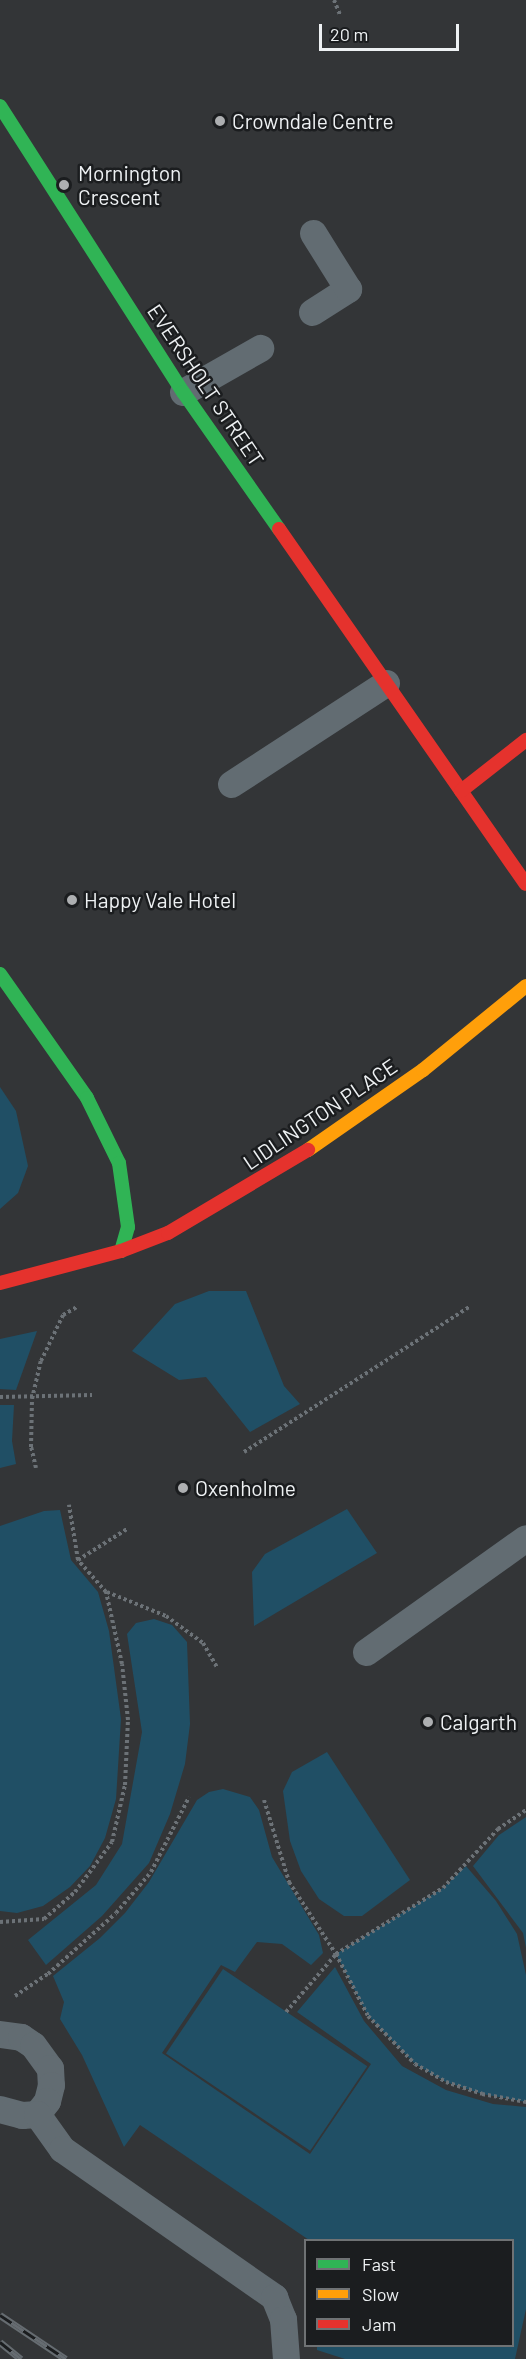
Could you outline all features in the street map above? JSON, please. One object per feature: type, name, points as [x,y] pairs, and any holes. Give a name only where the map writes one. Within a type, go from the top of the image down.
[{"type":"main road","name":"EVERSHOLT STREET","points":[[0,106],[183,392],[526,884]]},
{"type":"main road","points":[[461,791],[526,740]]},
{"type":"main road","points":[[0,974],[87,1098],[119,1163],[128,1227],[121,1251]]},
{"type":"main road","name":"LIDLINGTON PLACE","points":[[0,1283],[121,1251],[168,1233],[279,1171],[423,1070],[526,986]]},
{"type":"lane","points":[[312,312],[348,289],[313,233]]},
{"type":"lane","points":[[183,392],[260,348]]},
{"type":"lane","points":[[231,784],[386,683]]},
{"type":"lane","points":[[366,1652],[526,1538]]},
{"type":"lane","points":[[0,2034],[21,2037],[33,2045],[50,2068],[47,2101],[37,2114],[22,2115],[0,2109]]},
{"type":"lane","points":[[37,2114],[62,2149],[274,2297],[283,2319],[286,2359]]},
{"type":"path","points":[[334,0],[340,15]]},
{"type":"path","points":[[36,1468],[32,1447],[32,1399],[41,1361],[63,1315],[83,1304]]},
{"type":"path","points":[[244,1452],[469,1307]]},
{"type":"path","points":[[0,1397],[32,1399],[92,1395]]},
{"type":"path","points":[[69,1505],[78,1560],[106,1592],[166,1616],[203,1643],[217,1667]]},
{"type":"path","points":[[78,1560],[126,1529]]},
{"type":"path","points":[[0,1922],[44,1919],[75,1892],[112,1842],[125,1785],[128,1720],[122,1664],[106,1592]]},
{"type":"path","points":[[10,2000],[48,1974],[116,1913],[151,1872],[189,1797]]},
{"type":"path","points":[[264,1800],[289,1882],[336,1954],[368,2016],[415,2064],[446,2082],[482,2094],[526,2102]]},
{"type":"path","points":[[286,2012],[336,1954],[444,1888],[498,1829],[526,1810]]},
{"type":"shaded area","points":[[0,1087],[16,1111],[28,1166],[18,1193],[0,1209]]},
{"type":"shaded area","points":[[209,1291],[246,1291],[284,1386],[300,1404],[250,1432],[206,1377],[179,1380],[132,1351],[175,1304]]},
{"type":"shaded area","points":[[37,1331],[16,1390],[0,1389],[0,1339]]},
{"type":"shaded area","points":[[0,1405],[14,1405],[12,1441],[16,1464],[0,1468]]},
{"type":"shaded area","points":[[347,1509],[377,1553],[254,1626],[252,1572],[265,1554]]},
{"type":"shaded area","points":[[60,1510],[71,1560],[98,1592],[109,1631],[121,1719],[116,1799],[105,1838],[90,1866],[70,1887],[43,1906],[17,1913],[0,1911],[0,1526],[44,1511]]},
{"type":"shaded area","points":[[154,1619],[172,1625],[187,1642],[190,1724],[185,1764],[170,1814],[149,1863],[102,1916],[46,1965],[28,1940],[96,1885],[122,1844],[142,1732],[127,1634],[136,1623]]},
{"type":"shaded area","points":[[327,1752],[410,1880],[362,1916],[344,1916],[319,1899],[301,1871],[290,1841],[283,1791],[292,1772]]},
{"type":"shaded area","points":[[223,1789],[250,1797],[259,1810],[272,1857],[319,1935],[323,1953],[311,1965],[282,1944],[257,1942],[235,1972],[221,1965],[162,2053],[310,2154],[371,2064],[297,2012],[335,1967],[364,2021],[402,2066],[446,2090],[493,2104],[526,2107],[526,2309],[515,2359],[345,2359],[317,2350],[317,2347],[514,2347],[514,2239],[308,2239],[140,2125],[124,2147],[82,2055],[60,2019],[64,2002],[53,1976],[100,1938],[125,1913],[149,1882],[197,1800],[209,1792]]},
{"type":"shaded area","points":[[526,1817],[526,1948],[523,1933],[473,1866],[499,1835]]},
{"type":"shaded area","points":[[466,1866],[496,1901],[517,1934],[526,1975],[526,2102],[482,2094],[446,2082],[415,2064],[368,2016],[336,1954],[443,1888]]},
{"type":"shaded area","points":[[223,1969],[367,2066],[310,2151],[166,2054]]},
{"type":"railway","points":[[0,2315],[66,2359]]},
{"type":"railway","points":[[0,2342],[21,2359]]},
{"type":"traffic: fast","points":[[0,106],[183,392],[279,529]]},
{"type":"traffic: fast","points":[[0,974],[87,1098],[119,1163],[128,1227],[121,1251]]},
{"type":"traffic: slow","points":[[308,1150],[423,1070],[526,986]]},
{"type":"traffic: jam","points":[[279,529],[526,884]]},
{"type":"traffic: jam","points":[[461,791],[526,740]]},
{"type":"traffic: jam","points":[[0,1283],[121,1251],[168,1233],[308,1150]]},
{"type":"place","name":"Crowndale Centre","points":[[220,121]]},
{"type":"place","name":"Mornington Crescent","points":[[64,185]]},
{"type":"place","name":"Happy Vale Hotel","points":[[72,900]]},
{"type":"place","name":"Oxenholme","points":[[183,1488]]},
{"type":"place","name":"Calgarth","points":[[428,1722]]}]
